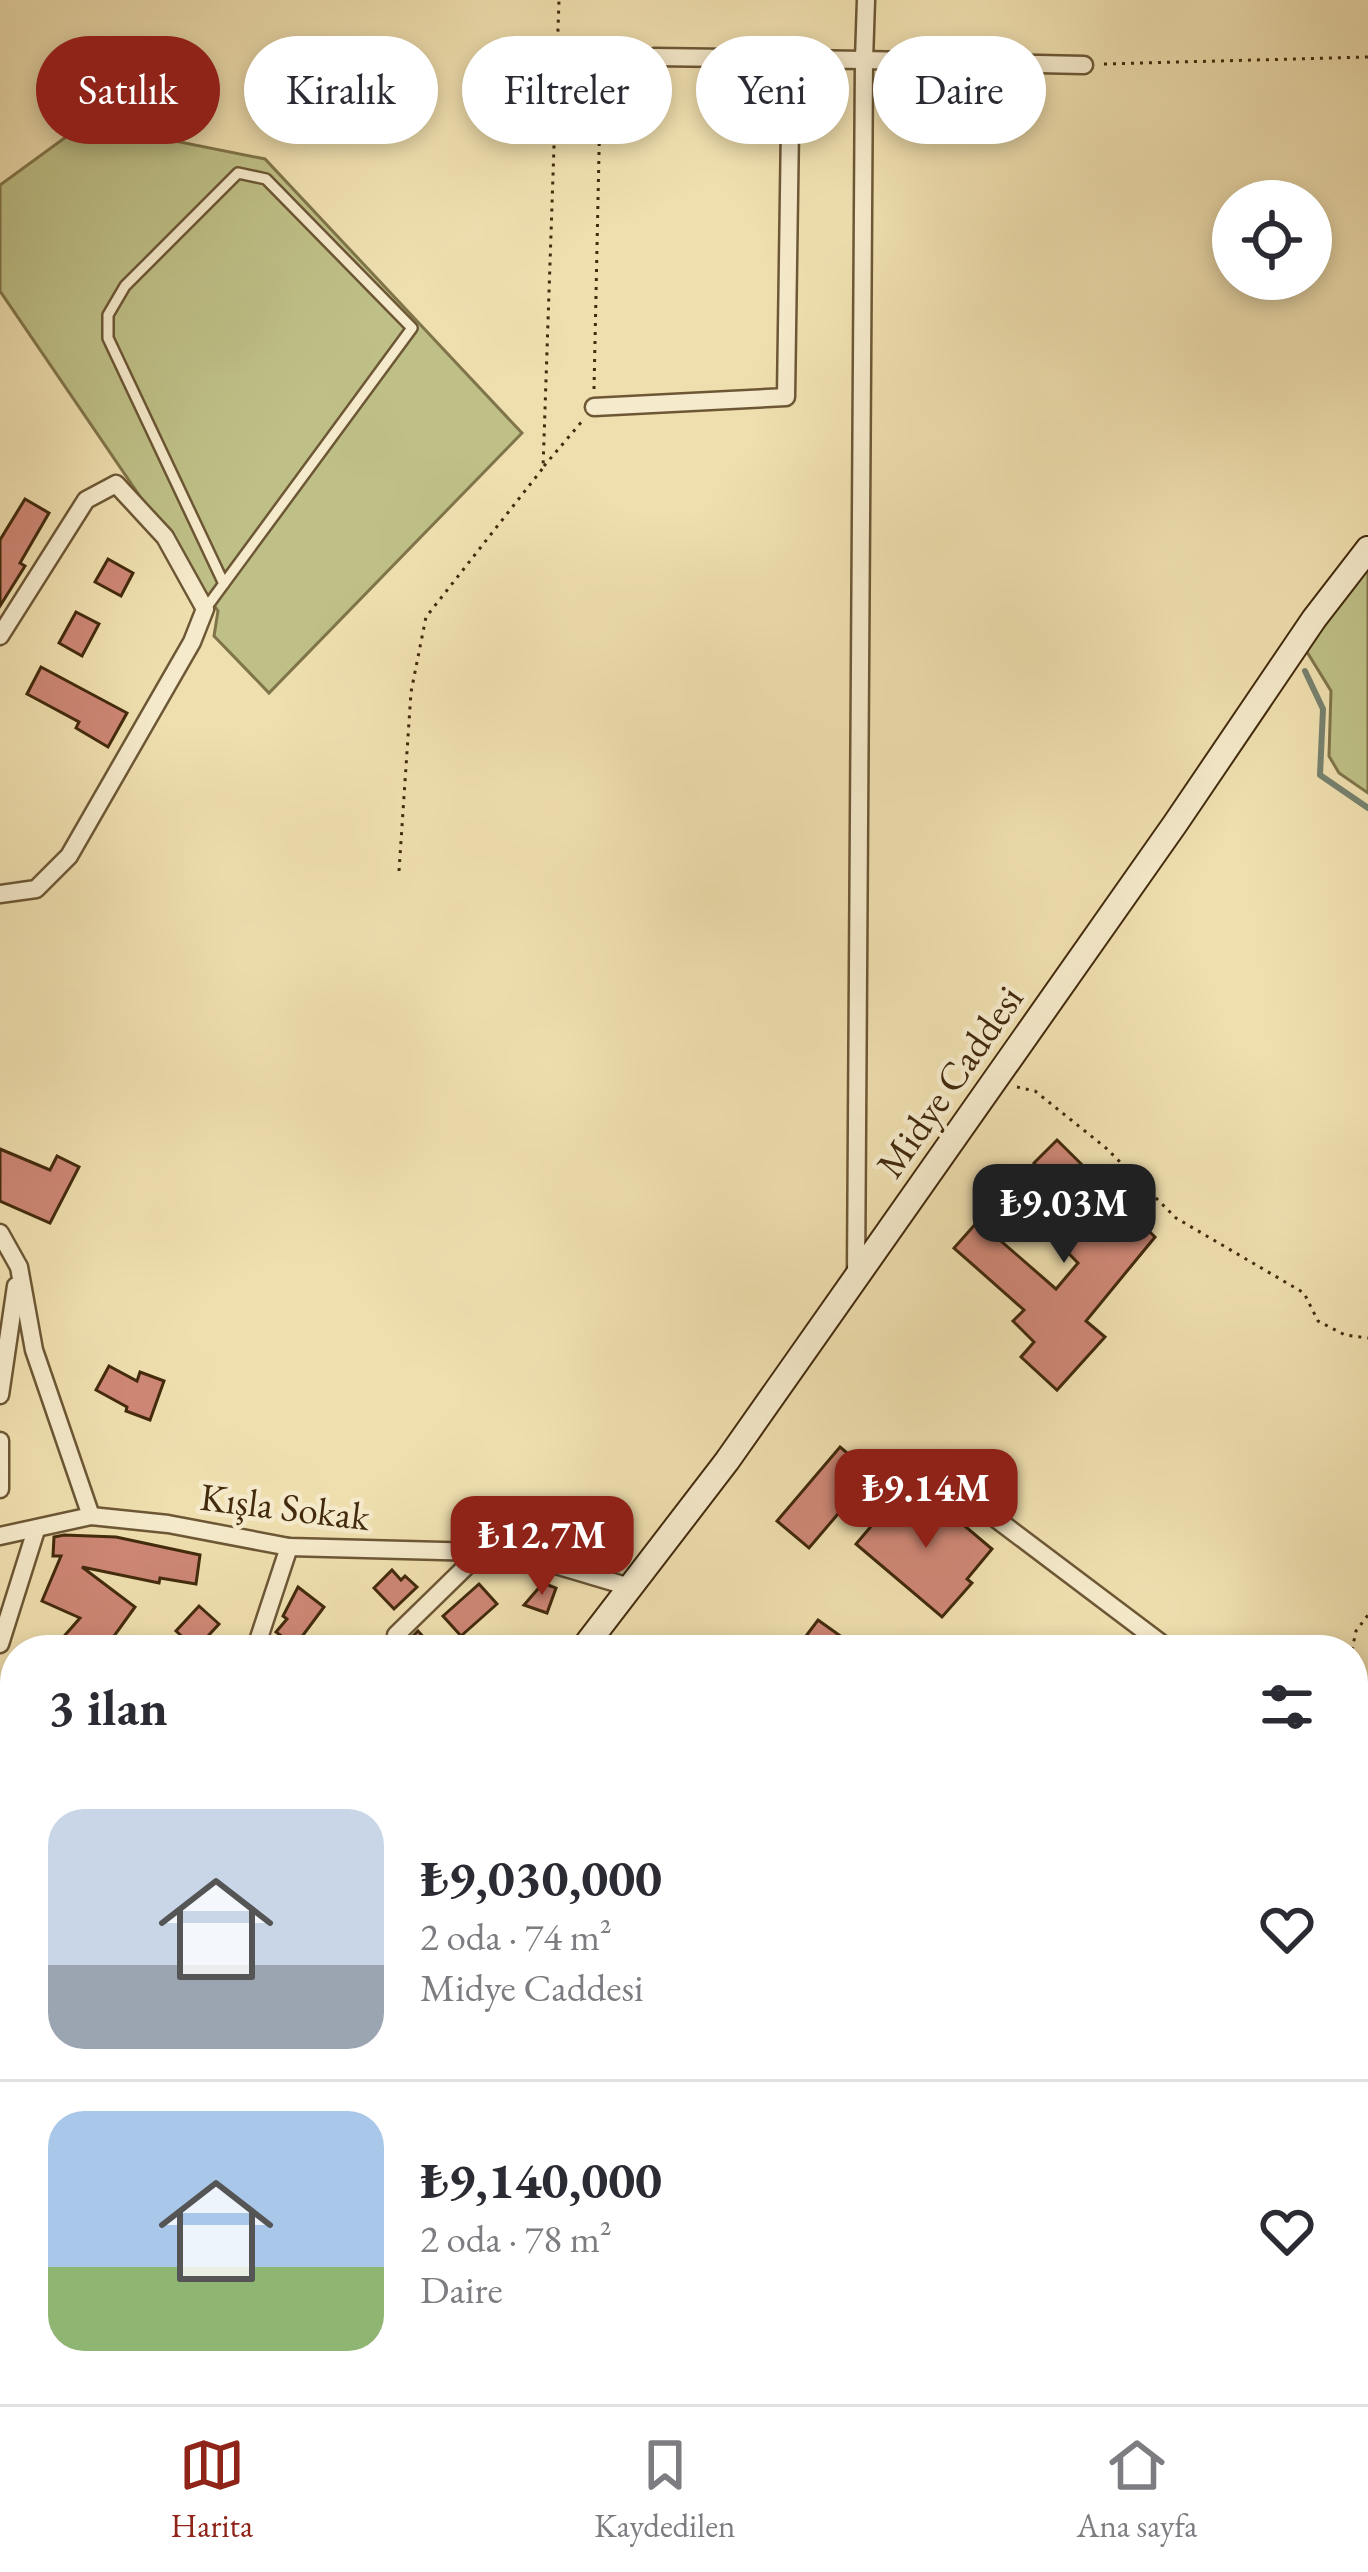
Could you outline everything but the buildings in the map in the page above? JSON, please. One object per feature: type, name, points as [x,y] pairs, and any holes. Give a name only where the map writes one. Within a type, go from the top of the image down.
[{"type":"main road","name":"Midye Caddesi","points":[[596,1635],[856,1278],[1314,619],[1368,549]]},
{"type":"street","points":[[856,1278],[866,0]]},
{"type":"street","points":[[849,60],[1084,65]]},
{"type":"street","points":[[594,407],[786,397],[790,144]]},
{"type":"street","points":[[0,636],[86,500],[116,484],[165,537],[205,609],[192,643],[69,856],[36,889],[0,894]]},
{"type":"street","points":[[0,1234],[19,1267],[34,1350],[91,1516]]},
{"type":"street","points":[[0,1395],[19,1267]]},
{"type":"street","points":[[0,1441],[0,1490]]},
{"type":"street","points":[[991,1515],[1150,1635]]},
{"type":"street","name":"Kışla Sokak","points":[[0,1536],[91,1516],[168,1524],[289,1546],[481,1552],[538,1560],[633,1588]]},
{"type":"street","points":[[3,1635],[36,1530]]},
{"type":"street","points":[[260,1635],[289,1546]]},
{"type":"street","points":[[396,1635],[481,1552]]},
{"type":"lane","points":[[205,609],[224,584],[412,328],[266,179],[250,173],[230,178],[125,286],[108,315],[108,338],[224,584]]},
{"type":"path","points":[[558,36],[559,0]]},
{"type":"path","points":[[1084,65],[1368,57]]},
{"type":"path","points":[[543,468],[554,144]]},
{"type":"path","points":[[399,871],[411,692],[427,617],[594,407],[599,144]]},
{"type":"path","points":[[992,1082],[1035,1091],[1106,1148],[1177,1218],[1304,1293],[1318,1321],[1345,1335],[1368,1338]]},
{"type":"green space","points":[[56,144],[190,144],[265,159],[522,433],[269,693],[214,636],[218,611],[0,291],[0,185]]},
{"type":"green space","points":[[1368,562],[1368,793],[1339,773],[1329,756],[1331,691],[1304,647]]},
{"type":"waterway","points":[[1305,671],[1323,709],[1320,775],[1368,808]]}]
